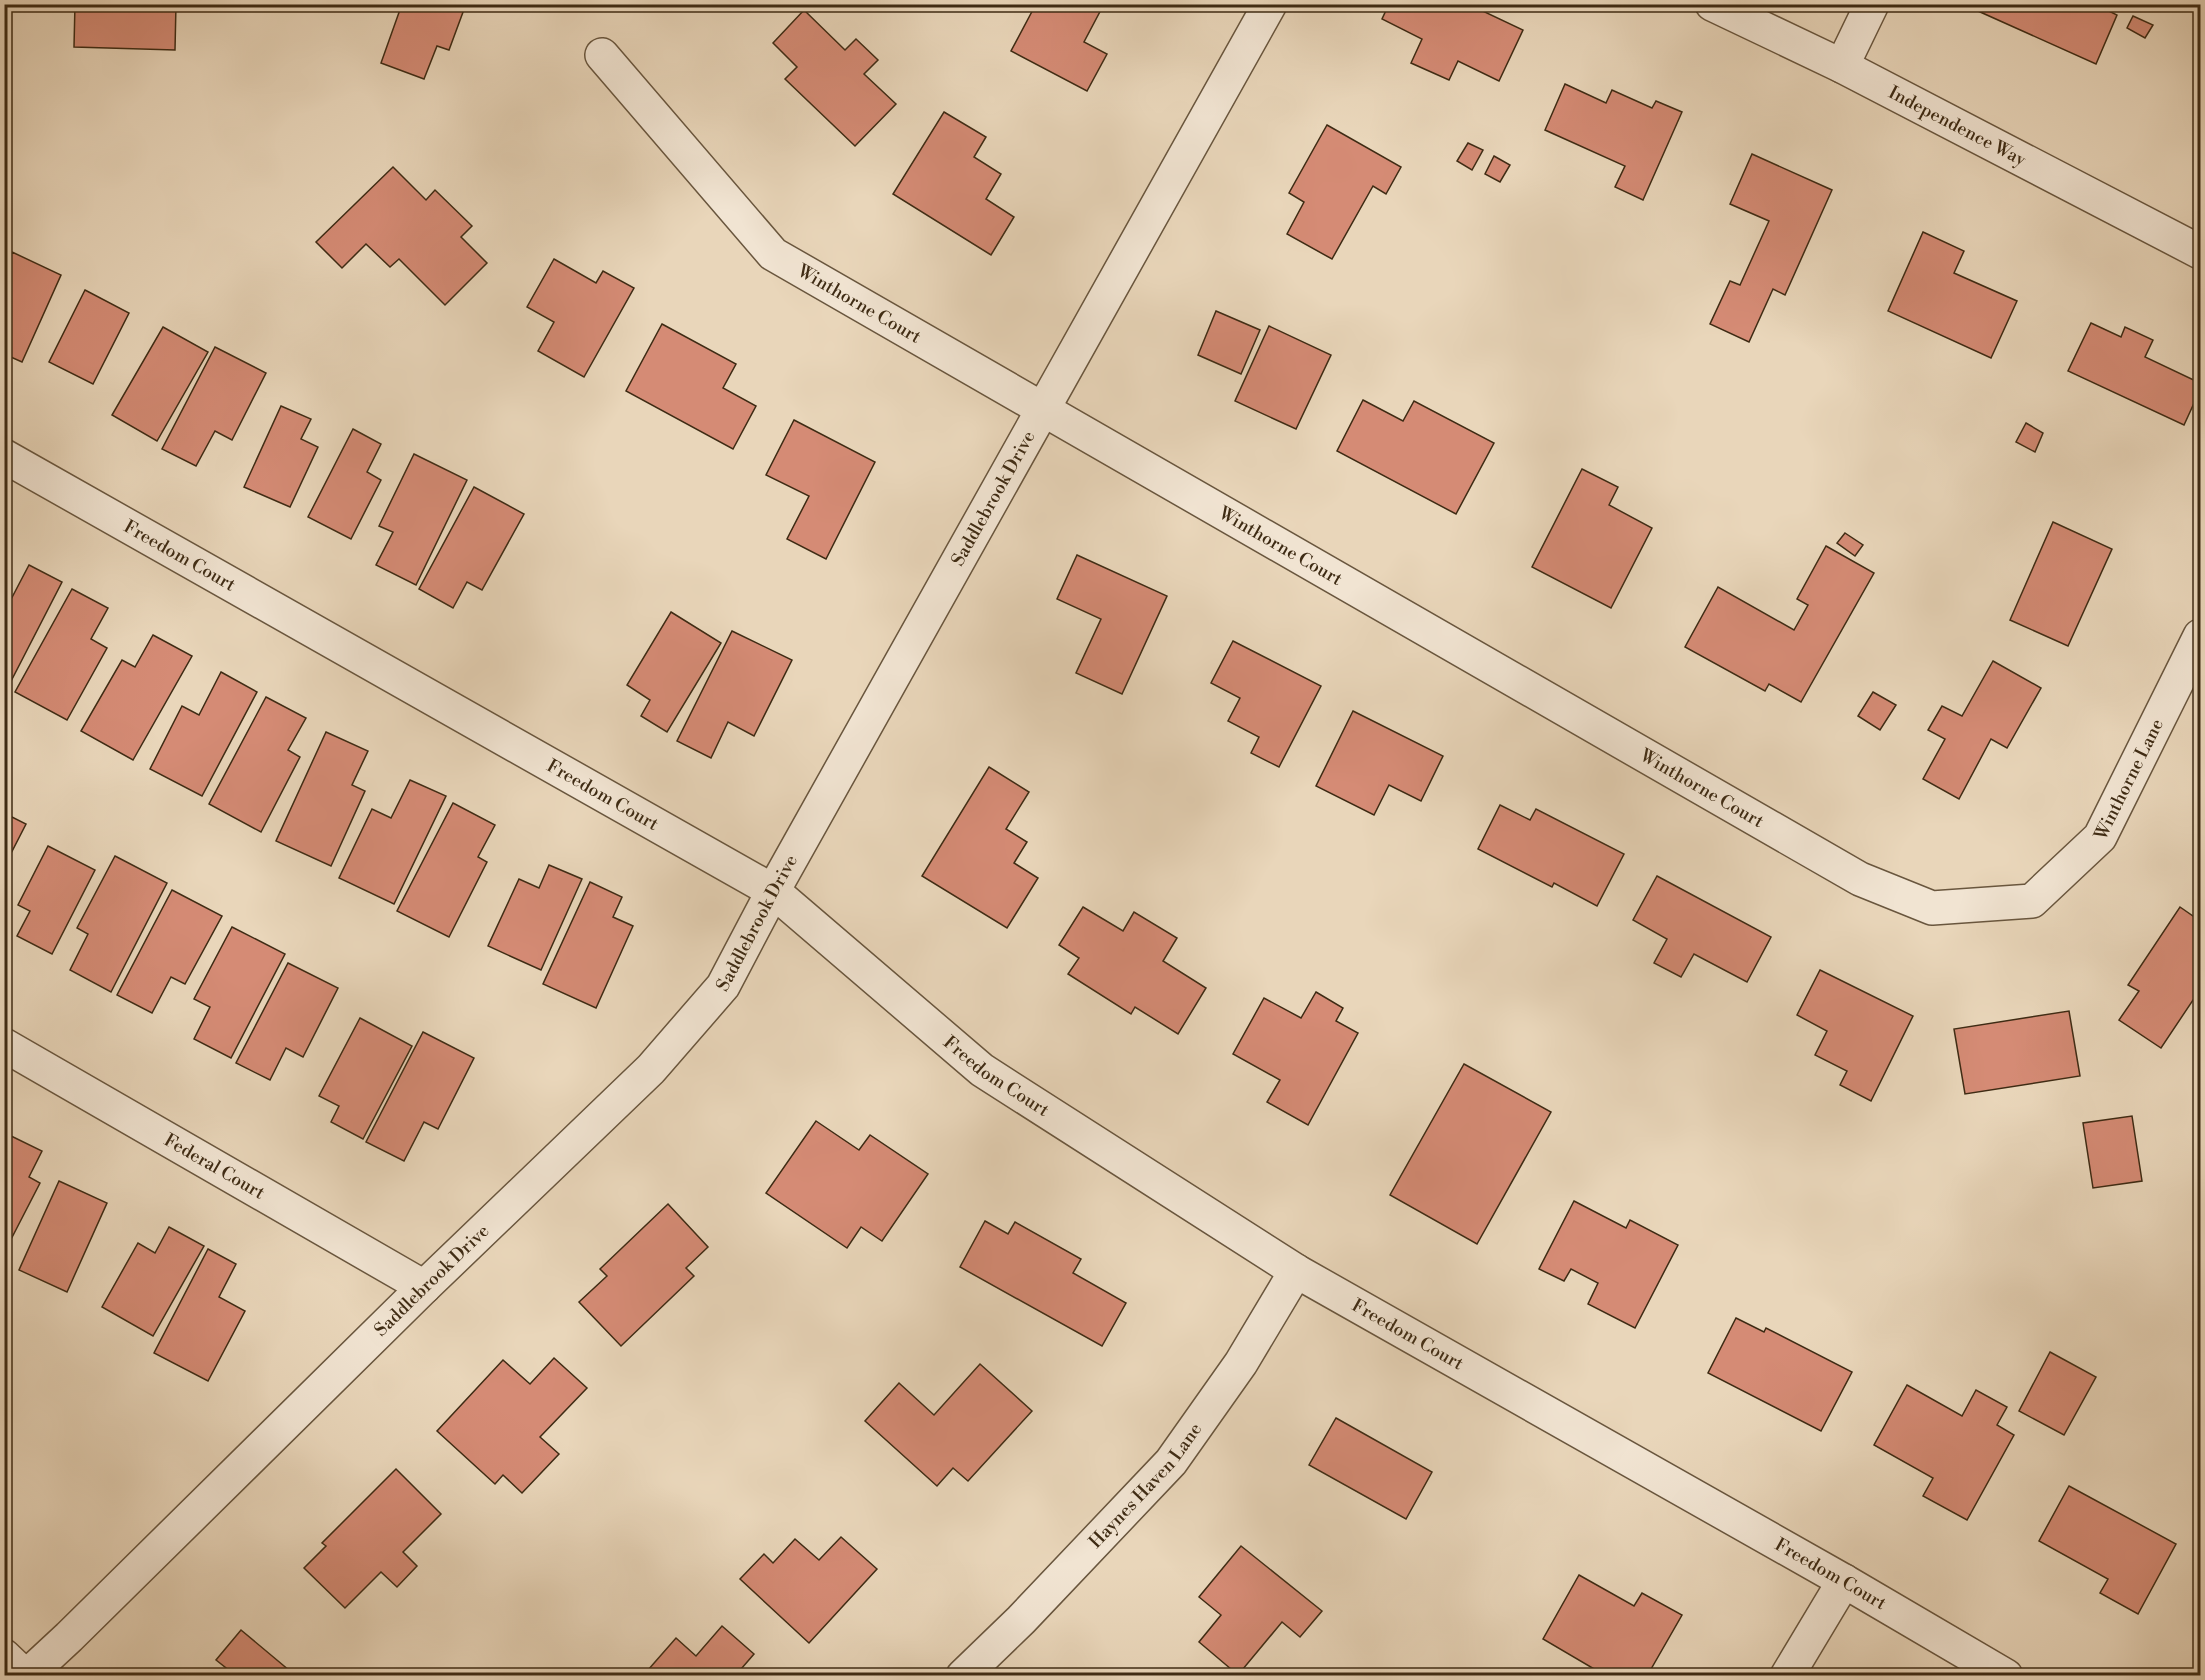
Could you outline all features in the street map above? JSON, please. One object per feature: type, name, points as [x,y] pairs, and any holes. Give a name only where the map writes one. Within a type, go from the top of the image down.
[{"type":"street","name":"Saddlebrook Drive","points":[[26,1676],[69,1637],[424,1287],[651,1069],[723,986],[773,891],[1270,4]]},
{"type":"street","name":"Independence Way","points":[[1712,4],[1842,66],[2200,252]]},
{"type":"street","points":[[1842,66],[1872,4]]},
{"type":"street","name":"Winthorne Court","points":[[602,56],[773,254],[1860,879],[1932,908],[2032,901]]},
{"type":"street","name":"Freedom Court","points":[[4,456],[773,891],[982,1070],[1296,1271],[1844,1581],[2006,1676]]},
{"type":"street","name":"Winthorne Lane","points":[[2032,901],[2100,837],[2200,636]]},
{"type":"street","name":"Federal Court","points":[[4,1045],[424,1287]]},
{"type":"street","name":"Haynes Haven Lane","points":[[963,1676],[1021,1620],[1171,1462],[1241,1363],[1296,1271]]},
{"type":"street","points":[[1787,1676],[1844,1581]]},
{"type":"street","points":[[4,1656],[26,1676]]},
{"type":"building","points":[[75,4],[176,4],[175,50],[74,47]]},
{"type":"building","points":[[402,4],[466,4],[449,50],[437,46],[424,79],[381,63]]},
{"type":"building","points":[[1036,4],[1104,4],[1084,42],[1107,54],[1087,91],[1011,51]]},
{"type":"building","points":[[1389,4],[1468,4],[1523,30],[1499,81],[1458,61],[1449,80],[1411,63],[1422,39],[1382,19]]},
{"type":"building","points":[[1981,4],[2095,4],[2117,15],[2096,64],[1978,11]]},
{"type":"building","points":[[804,10],[845,50],[856,39],[878,60],[864,74],[896,104],[855,146],[785,79],[797,67],[773,43]]},
{"type":"building","points":[[2133,16],[2153,25],[2145,38],[2127,28]]},
{"type":"building","points":[[1565,84],[1606,103],[1612,90],[1652,108],[1656,101],[1682,112],[1643,200],[1615,187],[1625,166],[1545,130]]},
{"type":"building","points":[[944,112],[986,137],[974,157],[1001,174],[986,199],[1014,217],[991,255],[893,194]]},
{"type":"building","points":[[1327,125],[1401,167],[1386,194],[1373,186],[1332,259],[1287,234],[1304,202],[1289,193]]},
{"type":"building","points":[[1468,143],[1483,150],[1472,170],[1457,161]]},
{"type":"building","points":[[1752,154],[1832,190],[1785,295],[1773,289],[1749,342],[1710,324],[1730,281],[1740,285],[1769,221],[1730,204]]},
{"type":"building","points":[[1494,156],[1510,165],[1500,182],[1485,174]]},
{"type":"building","points":[[393,167],[426,200],[435,190],[472,226],[461,237],[487,263],[445,305],[399,259],[390,267],[366,244],[342,268],[316,242]]},
{"type":"building","points":[[1923,232],[1964,251],[1954,273],[2017,301],[1991,358],[1888,311]]},
{"type":"building","points":[[12,252],[61,275],[22,362],[4,354],[4,268]]},
{"type":"building","points":[[554,259],[596,283],[603,271],[634,288],[584,377],[538,351],[554,322],[527,307]]},
{"type":"building","points":[[85,290],[129,313],[93,384],[49,362]]},
{"type":"building","points":[[1216,311],[1260,330],[1241,374],[1198,355]]},
{"type":"building","points":[[2091,323],[2121,337],[2125,327],[2153,340],[2145,357],[2200,383],[2200,390],[2184,425],[2068,371]]},
{"type":"building","points":[[662,324],[736,364],[723,388],[756,406],[733,449],[626,391]]},
{"type":"building","points":[[1269,326],[1331,355],[1296,429],[1235,401]]},
{"type":"building","points":[[163,327],[208,352],[157,441],[112,415]]},
{"type":"building","points":[[215,347],[266,373],[232,440],[215,431],[196,466],[162,449]]},
{"type":"building","points":[[1363,400],[1403,421],[1414,401],[1494,443],[1456,514],[1337,451]]},
{"type":"building","points":[[281,406],[311,419],[301,439],[318,447],[290,507],[244,487]]},
{"type":"building","points":[[794,420],[875,462],[826,559],[787,539],[809,496],[766,475]]},
{"type":"building","points":[[2026,423],[2043,433],[2035,452],[2016,442]]},
{"type":"building","points":[[353,429],[381,444],[367,472],[381,480],[351,539],[308,517]]},
{"type":"building","points":[[414,454],[467,480],[416,585],[376,565],[393,532],[379,526]]},
{"type":"building","points":[[1582,469],[1618,487],[1609,505],[1652,528],[1611,608],[1532,567]]},
{"type":"building","points":[[474,487],[524,514],[482,590],[467,582],[453,608],[419,589]]},
{"type":"building","points":[[2053,522],[2112,549],[2068,646],[2010,620]]},
{"type":"building","points":[[1845,533],[1863,545],[1855,556],[1837,543]]},
{"type":"building","points":[[1826,546],[1874,573],[1801,702],[1769,684],[1765,691],[1685,647],[1718,587],[1794,630],[1808,605],[1797,599]]},
{"type":"building","points":[[1077,555],[1167,596],[1122,694],[1076,673],[1101,619],[1057,599]]},
{"type":"building","points":[[29,565],[62,582],[8,687],[4,685],[4,603],[8,605]]},
{"type":"building","points":[[72,589],[108,608],[91,639],[107,648],[67,720],[15,692]]},
{"type":"building","points":[[671,612],[721,643],[667,732],[641,716],[650,700],[627,685]]},
{"type":"building","points":[[732,631],[792,660],[754,736],[728,722],[711,758],[677,741]]},
{"type":"building","points":[[153,635],[192,656],[133,760],[81,731],[122,660],[135,667]]},
{"type":"building","points":[[1233,641],[1321,686],[1279,767],[1251,753],[1259,737],[1228,721],[1240,698],[1211,683]]},
{"type":"building","points":[[1993,661],[2041,688],[2007,748],[1991,739],[1959,799],[1923,779],[1945,739],[1928,730],[1942,706],[1962,716]]},
{"type":"building","points":[[221,672],[257,692],[202,796],[150,769],[182,706],[199,715]]},
{"type":"building","points":[[1873,692],[1896,705],[1880,730],[1858,716]]},
{"type":"building","points":[[266,697],[306,718],[288,750],[300,757],[261,832],[209,804]]},
{"type":"building","points":[[1353,711],[1443,756],[1421,801],[1389,785],[1374,815],[1316,786]]},
{"type":"building","points":[[326,732],[368,751],[352,785],[365,791],[331,866],[276,841]]},
{"type":"building","points":[[989,767],[1029,792],[1006,829],[1027,842],[1014,863],[1038,878],[1007,928],[922,876]]},
{"type":"building","points":[[410,780],[446,796],[394,904],[339,878],[372,809],[391,818]]},
{"type":"building","points":[[453,803],[495,825],[478,857],[487,862],[449,937],[397,911]]},
{"type":"building","points":[[1500,805],[1530,820],[1536,809],[1624,854],[1597,906],[1554,883],[1552,887],[1478,849]]},
{"type":"building","points":[[4,813],[26,824],[4,867]]},
{"type":"building","points":[[48,846],[95,870],[52,954],[17,936],[30,911],[18,905]]},
{"type":"building","points":[[115,856],[167,883],[111,992],[70,970],[88,934],[77,928]]},
{"type":"building","points":[[549,865],[582,879],[541,970],[488,946],[519,879],[539,888]]},
{"type":"building","points":[[1657,876],[1771,937],[1747,982],[1694,954],[1681,977],[1654,963],[1667,939],[1633,920]]},
{"type":"building","points":[[590,882],[622,897],[613,917],[633,926],[596,1008],[543,984]]},
{"type":"building","points":[[172,890],[222,916],[185,984],[171,977],[152,1013],[117,995]]},
{"type":"building","points":[[1083,907],[1123,931],[1134,912],[1177,938],[1163,961],[1206,988],[1178,1034],[1135,1007],[1131,1014],[1068,974],[1079,958],[1059,945]]},
{"type":"building","points":[[2180,907],[2200,921],[2200,1005],[2193,1000],[2161,1048],[2119,1020],[2139,991],[2128,985]]},
{"type":"building","points":[[232,927],[285,954],[231,1058],[194,1039],[210,1007],[194,999]]},
{"type":"building","points":[[288,963],[338,988],[303,1057],[286,1048],[270,1080],[236,1063]]},
{"type":"building","points":[[1820,970],[1913,1016],[1871,1101],[1840,1085],[1847,1071],[1815,1055],[1827,1031],[1797,1015]]},
{"type":"building","points":[[1316,992],[1343,1008],[1336,1021],[1358,1033],[1308,1125],[1267,1102],[1280,1080],[1233,1054],[1264,998],[1301,1018]]},
{"type":"building","points":[[2069,1011],[2080,1076],[1965,1094],[1954,1029]]},
{"type":"building","points":[[360,1018],[412,1046],[363,1139],[331,1122],[339,1106],[319,1096]]},
{"type":"building","points":[[423,1032],[474,1058],[438,1129],[424,1122],[404,1161],[366,1142]]},
{"type":"building","points":[[1464,1064],[1551,1112],[1477,1244],[1390,1195]]},
{"type":"building","points":[[2132,1116],[2142,1181],[2093,1188],[2083,1123]]},
{"type":"building","points":[[816,1121],[859,1150],[870,1135],[928,1174],[882,1241],[861,1227],[847,1248],[766,1193]]},
{"type":"building","points":[[5,1133],[42,1151],[29,1177],[40,1183],[5,1251]]},
{"type":"building","points":[[59,1181],[107,1203],[67,1292],[19,1270]]},
{"type":"building","points":[[1574,1201],[1626,1228],[1630,1220],[1678,1245],[1635,1328],[1588,1304],[1598,1283],[1571,1269],[1564,1281],[1539,1269]]},
{"type":"building","points":[[668,1204],[708,1247],[686,1268],[694,1276],[621,1346],[579,1302],[607,1276],[600,1269]]},
{"type":"building","points":[[985,1221],[1008,1234],[1015,1222],[1081,1259],[1073,1273],[1126,1303],[1102,1346],[960,1267]]},
{"type":"building","points":[[169,1227],[204,1246],[153,1336],[102,1307],[138,1243],[155,1253]]},
{"type":"building","points":[[208,1249],[236,1264],[219,1297],[245,1311],[208,1381],[154,1353]]},
{"type":"building","points":[[1736,1318],[1764,1332],[1766,1328],[1852,1372],[1821,1431],[1708,1373]]},
{"type":"building","points":[[2050,1352],[2096,1377],[2064,1435],[2019,1411]]},
{"type":"building","points":[[554,1358],[587,1388],[540,1437],[559,1454],[522,1493],[503,1475],[495,1484],[437,1431],[503,1360],[530,1384]]},
{"type":"building","points":[[980,1364],[1032,1411],[968,1481],[953,1468],[937,1486],[865,1421],[899,1383],[934,1415]]},
{"type":"building","points":[[1907,1385],[1962,1416],[1976,1390],[2007,1407],[1997,1425],[2014,1435],[1967,1520],[1923,1496],[1933,1478],[1874,1445]]},
{"type":"building","points":[[1336,1418],[1432,1472],[1406,1519],[1309,1465]]},
{"type":"building","points":[[396,1469],[441,1514],[403,1552],[417,1566],[397,1587],[381,1572],[345,1608],[304,1568],[326,1546],[322,1543]]},
{"type":"building","points":[[2069,1486],[2176,1544],[2138,1614],[2100,1593],[2108,1579],[2039,1541]]},
{"type":"building","points":[[841,1537],[877,1569],[809,1643],[740,1579],[764,1554],[773,1563],[795,1539],[819,1560]]},
{"type":"building","points":[[1241,1546],[1322,1611],[1300,1637],[1282,1622],[1238,1675],[1199,1642],[1221,1615],[1199,1597]]},
{"type":"building","points":[[1579,1575],[1634,1606],[1642,1593],[1682,1615],[1647,1676],[1606,1676],[1543,1639]]},
{"type":"building","points":[[722,1626],[754,1654],[735,1676],[654,1676],[648,1670],[676,1638],[696,1656]]},
{"type":"building","points":[[241,1630],[296,1676],[220,1676],[226,1668],[216,1660]]}]
